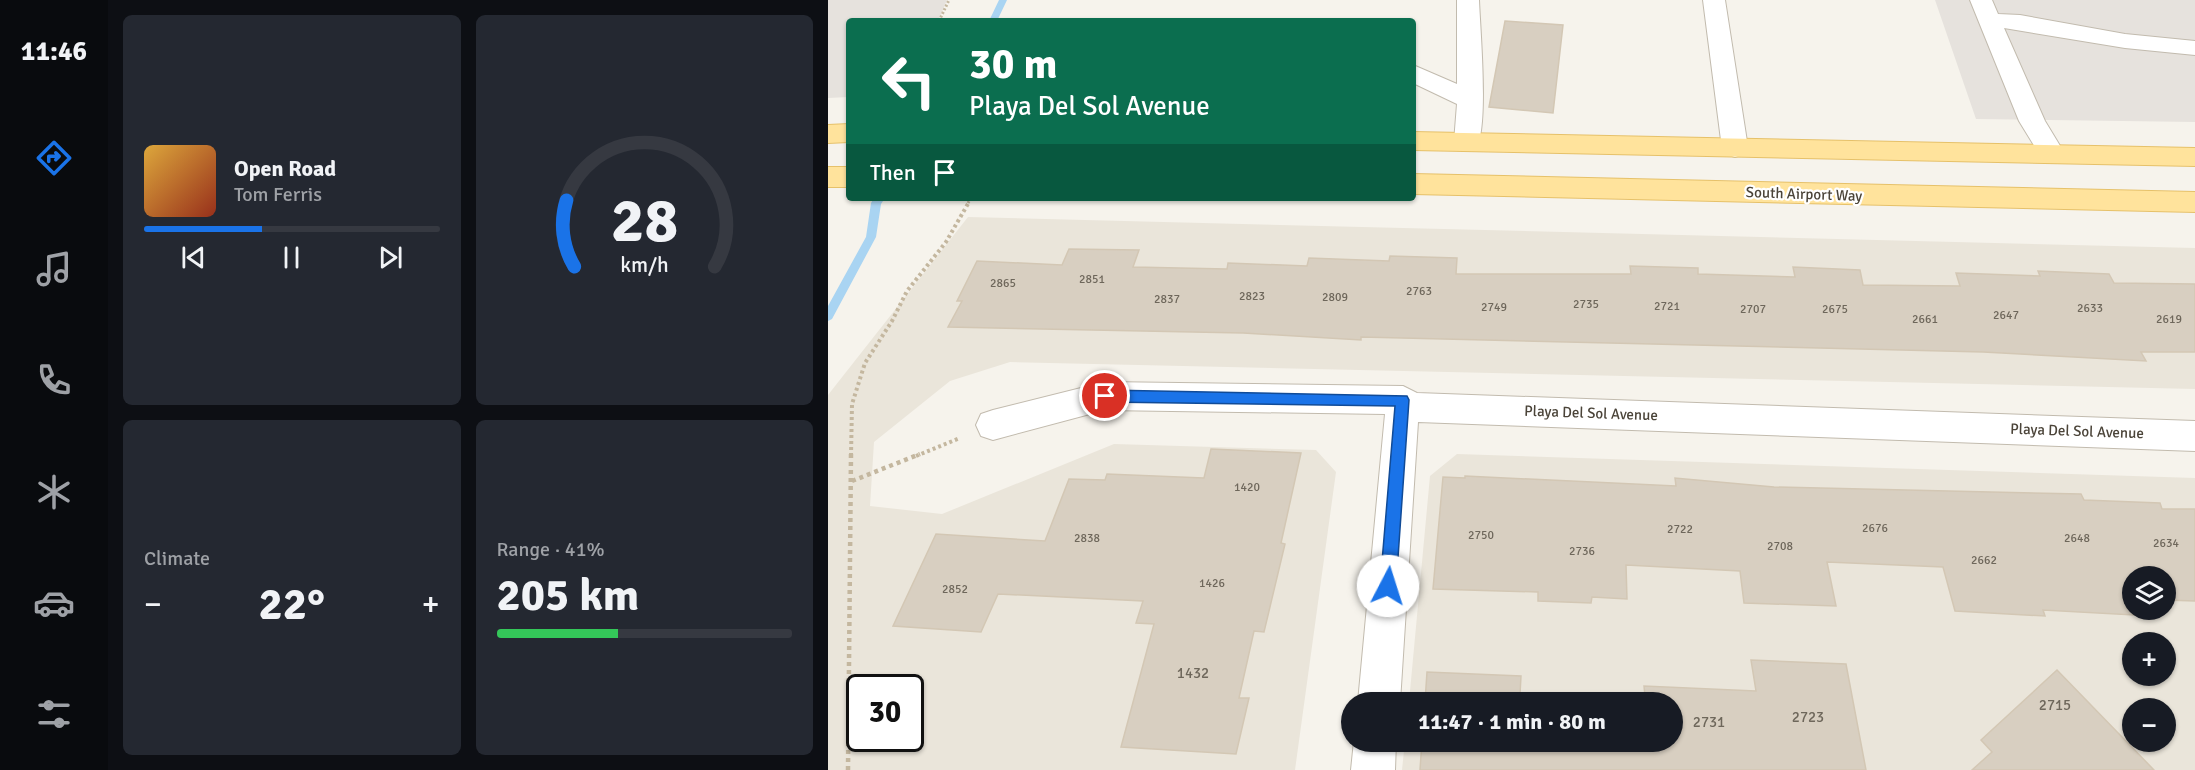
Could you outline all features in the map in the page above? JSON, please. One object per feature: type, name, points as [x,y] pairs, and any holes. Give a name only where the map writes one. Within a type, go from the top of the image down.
[{"type":"main road","points":[[828,134],[846,133]]},
{"type":"main road","points":[[1416,141],[2195,157]]},
{"type":"main road","name":"South Airport Way","points":[[1416,184],[2195,202]]},
{"type":"street","points":[[1467,142],[1470,100],[1468,0]]},
{"type":"street","points":[[1714,0],[1734,148]]},
{"type":"street","points":[[1985,10],[2020,22],[2125,40],[2195,48]]},
{"type":"street","points":[[1985,10],[2032,121],[2052,154]]},
{"type":"street","points":[[1416,74],[1470,100]]},
{"type":"street","name":"Playa Del Sol Avenue","points":[[993,425],[1105,396],[1402,400],[1408,407],[2195,436]]},
{"type":"street","points":[[1379,692],[1402,400]]},
{"type":"street","points":[[1373,770],[1375,752]]},
{"type":"path","points":[[940,18],[949,0]]},
{"type":"path","points":[[848,770],[852,404],[865,363],[892,321],[907,291],[946,242],[969,201]]},
{"type":"path","points":[[852,482],[993,425]]},
{"type":"shaded area","points":[[828,0],[947,0],[939,18],[846,18],[846,97],[828,98]]},
{"type":"shaded area","points":[[1935,0],[2195,0],[2195,122],[1976,119]]},
{"type":"shaded area","points":[[968,217],[2195,248],[2195,389],[1010,362],[950,381],[874,442],[870,506],[942,514],[1114,444],[1316,450],[1336,472],[1295,770],[828,770],[828,395]]},
{"type":"shaded area","points":[[1457,454],[2195,478],[2195,770],[1402,770],[1404,752],[1683,752],[1683,692],[1410,692],[1430,476]]},
{"type":"building","points":[[1505,21],[1563,25],[1553,113],[1489,107]]},
{"type":"building","points":[[1069,249],[1139,250],[1133,267],[1227,269],[1228,263],[1307,266],[1309,258],[1389,261],[1390,256],[1457,258],[1456,274],[1631,274],[1630,266],[1698,268],[1698,274],[1795,277],[1793,267],[1860,270],[1863,285],[1960,286],[1956,273],[2040,276],[2038,271],[2109,274],[2114,283],[2195,284],[2195,352],[2141,352],[2146,361],[1983,352],[1361,337],[1361,340],[1243,333],[948,327],[962,301],[957,301],[977,261],[1062,265]]},
{"type":"building","points":[[1211,449],[1301,453],[1281,543],[1285,544],[1264,632],[1254,631],[1239,698],[1249,698],[1236,754],[1121,747],[1154,624],[1136,623],[1143,601],[998,594],[981,632],[893,626],[936,534],[1045,541],[1069,479],[1105,480],[1107,474],[1204,478]]},
{"type":"building","points":[[1465,476],[1676,486],[1675,478],[1774,487],[2081,494],[2084,500],[2160,503],[2162,509],[2195,509],[2195,601],[2176,600],[2176,566],[2122,566],[2122,614],[2043,610],[2045,616],[1955,611],[1943,567],[1827,562],[1836,606],[1744,603],[1740,571],[1626,565],[1627,599],[1592,597],[1591,603],[1538,601],[1538,592],[1433,589],[1443,477],[1465,478]]},
{"type":"building","points":[[1751,660],[1846,664],[1866,770],[1420,770],[1421,752],[1683,752],[1683,692],[1645,692],[1644,686],[1756,691]]},
{"type":"building","points":[[2057,670],[2122,737],[2122,752],[2137,752],[2154,770],[1972,770],[1992,752],[1981,740]]},
{"type":"building","points":[[1427,672],[1521,676],[1520,692],[1426,692]]},
{"type":"waterway","points":[[994,18],[1003,0]]},
{"type":"waterway","points":[[828,316],[871,237],[878,201]]},
{"type":"route","points":[[1105,396],[1402,400],[1388,586]]}]
